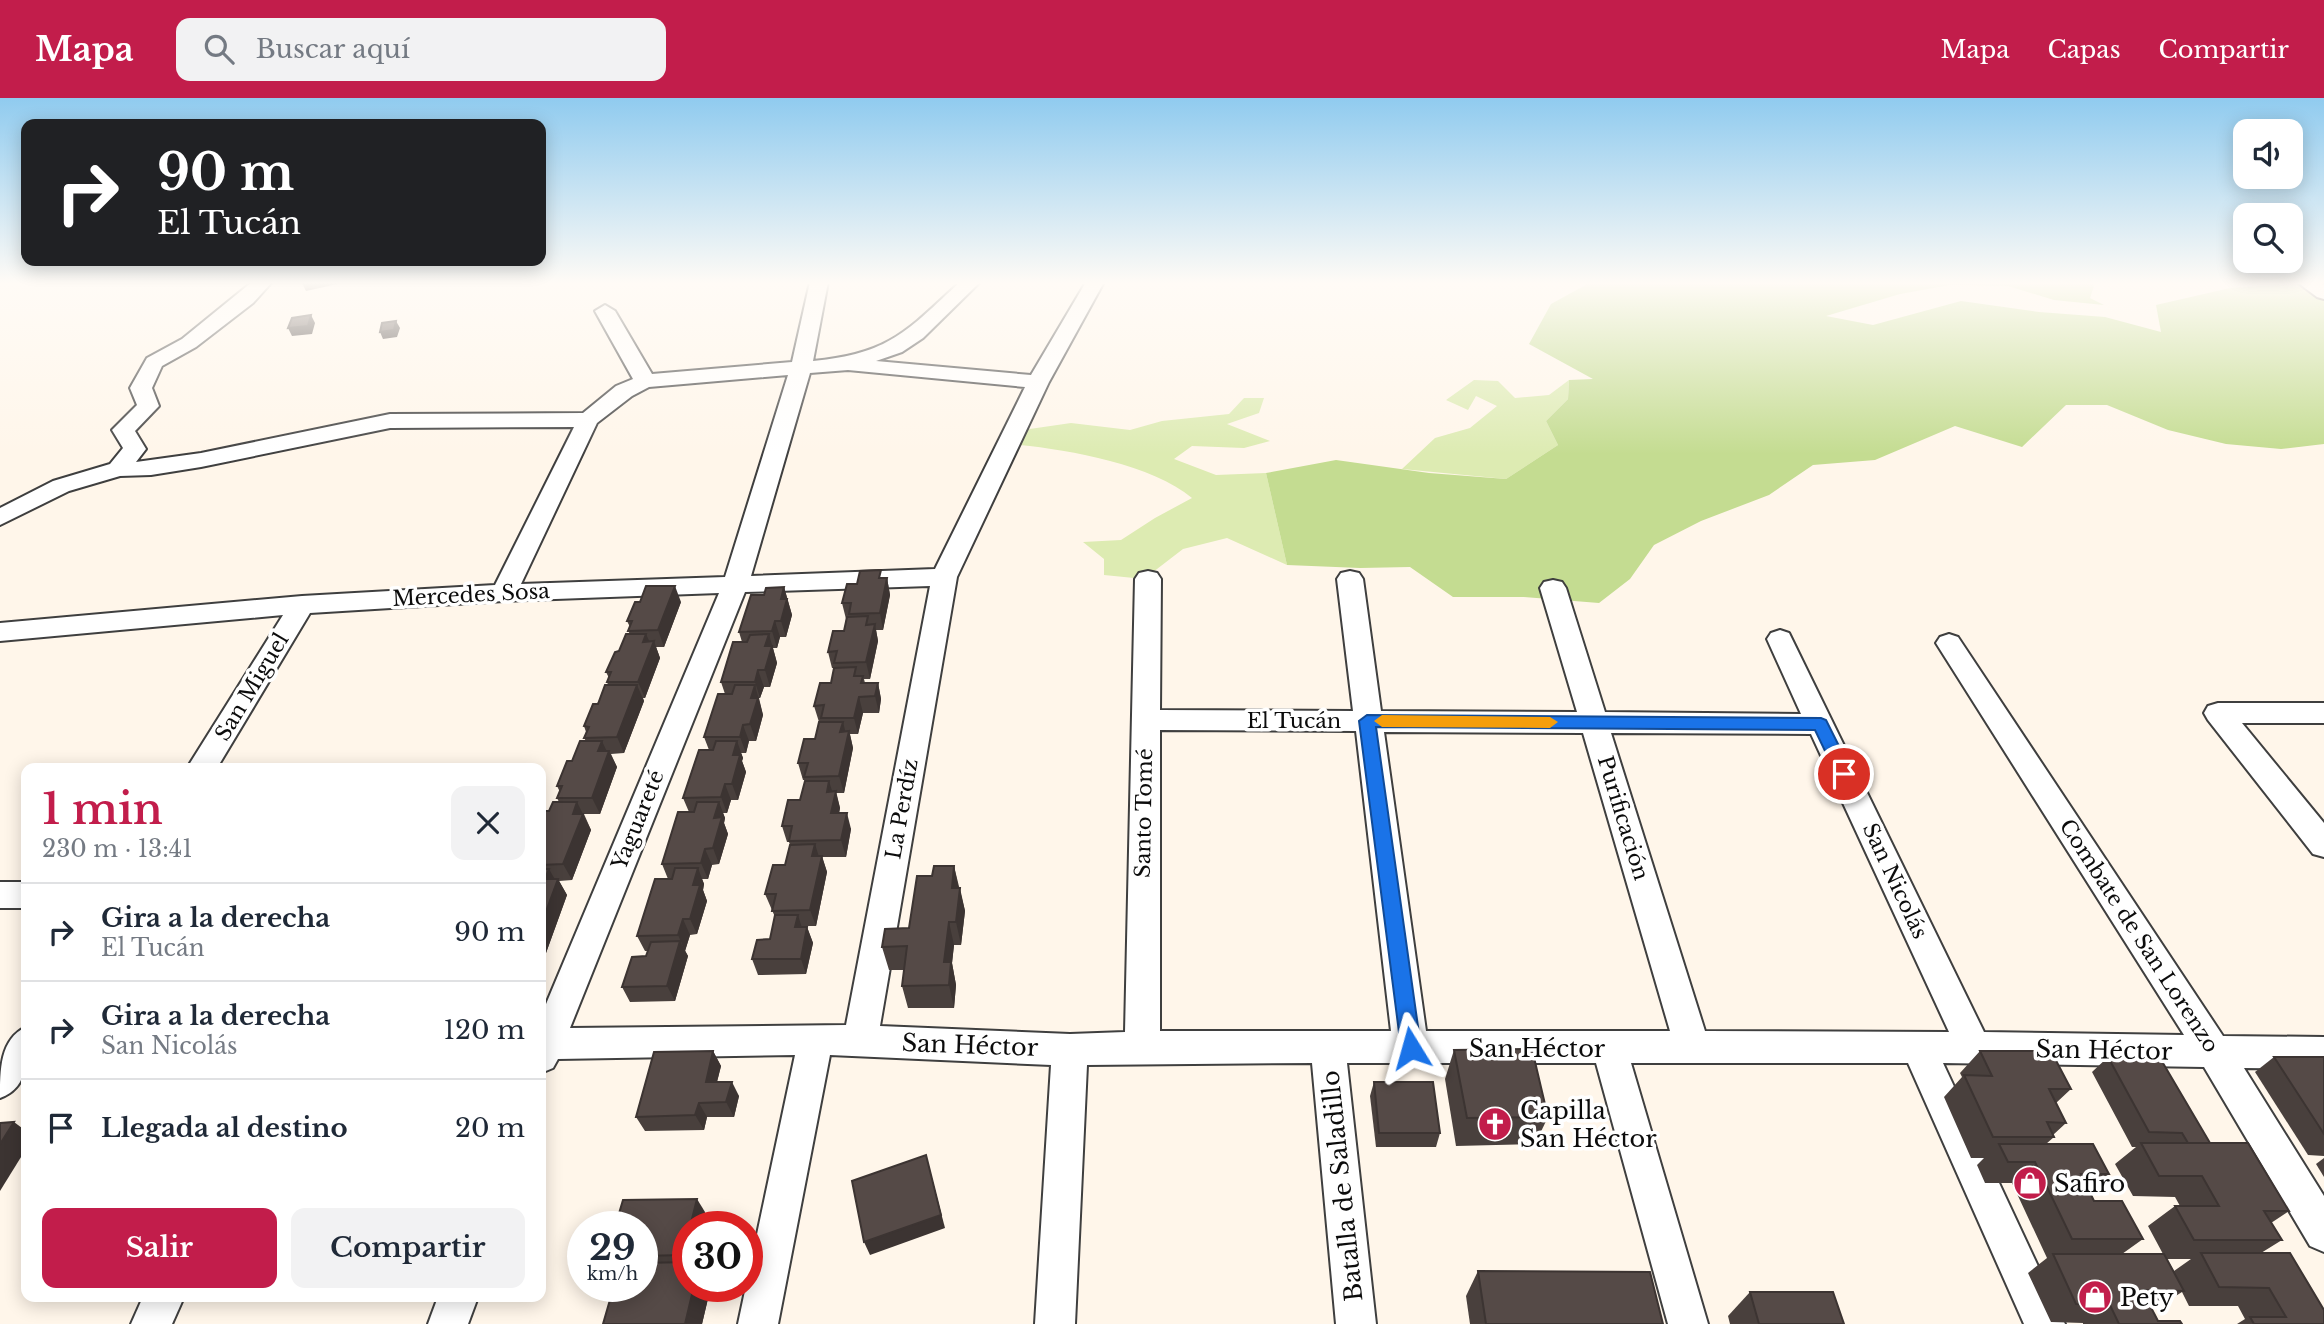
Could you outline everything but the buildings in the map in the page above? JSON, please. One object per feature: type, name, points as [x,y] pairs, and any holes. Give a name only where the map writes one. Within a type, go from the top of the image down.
[{"type":"street","points":[[118,469],[135,449],[123,430],[149,406],[141,388],[154,362],[193,339]]},
{"type":"street","points":[[621,339],[645,381]]},
{"type":"street","name":"Yaguareté","points":[[546,1038],[736,583],[801,367],[807,339]]},
{"type":"street","points":[[846,364],[895,348],[908,339]]},
{"type":"street","points":[[944,577],[1038,382],[1063,339]]},
{"type":"street","points":[[504,593],[588,420],[624,391],[645,381],[846,364],[1038,382]]},
{"type":"street","points":[[0,518],[61,486],[118,469],[151,468],[201,460],[390,421],[588,420]]},
{"type":"street","name":"Mercedes Sosa","points":[[0,632],[302,605],[504,593],[944,577]]},
{"type":"street","name":"La Perdíz","points":[[860,1041],[944,577]]},
{"type":"street","name":"Santo Tomé","points":[[1142,1047],[1147,579]]},
{"type":"street","points":[[1350,579],[1411,1048]]},
{"type":"street","name":"Purificación","points":[[1553,588],[1693,1048]]},
{"type":"street","name":"San Miguel","points":[[205,763],[302,605]]},
{"type":"street","name":"San Nicolás","points":[[1780,639],[1974,1048]]},
{"type":"street","name":"Combate de San Lorenzo","points":[[1949,643],[2215,1053],[2324,1232]]},
{"type":"street","points":[[2324,713],[2218,713],[2324,845]]},
{"type":"street","name":"El Tucán","points":[[1145,720],[1821,724]]},
{"type":"street","points":[[0,895],[21,895]]},
{"type":"street","points":[[758,1324],[816,1039]]},
{"type":"street","name":"San Héctor","points":[[546,1048],[816,1039],[1070,1049],[1918,1047],[2324,1053]]},
{"type":"street","points":[[1918,1047],[2045,1324]]},
{"type":"street","points":[[1609,1048],[1688,1324]]},
{"type":"street","points":[[1055,1324],[1070,1049]]},
{"type":"street","name":"Batalla de Saladillo","points":[[1328,1049],[1356,1324]]},
{"type":"street","points":[[151,1324],[162,1302]]},
{"type":"street","points":[[448,1324],[456,1302]]},
{"type":"green space","points":[[1532,339],[2324,339],[2324,444],[2281,449],[2226,444],[2168,430],[2107,405],[2066,405],[2022,447],[1955,426],[1875,460],[1813,465],[1769,495],[1701,521],[1654,545],[1630,579],[1599,603],[1524,597],[1453,597],[1410,567],[1287,565],[1266,473],[1336,460],[1429,473],[1506,479],[1558,445],[1546,421],[1568,399],[1569,380],[1593,379],[1529,344]]},
{"type":"green space","points":[[1474,380],[1498,381],[1515,398],[1549,395],[1569,380],[1568,399],[1546,421],[1558,445],[1506,479],[1402,469],[1435,438],[1470,428],[1497,406],[1476,396],[1468,410],[1446,400]]},
{"type":"green space","points":[[1244,398],[1264,398],[1259,413],[1227,424],[1270,441],[1244,448],[1192,446],[1174,459],[1216,475],[1266,473],[1287,565],[1227,538],[1183,549],[1144,579],[1104,575],[1104,559],[1083,542],[1121,540],[1192,498],[1156,476],[1134,468],[1086,455],[1020,445],[1016,431],[1071,423],[1130,430],[1162,421],[1229,414]]},
{"type":"slow traffic","points":[[1382,721],[1550,722]]},
{"type":"place","name":"Capilla San Héctor","points":[[1495,1124]]},
{"type":"place","name":"Safiro","points":[[2030,1183]]},
{"type":"place","name":"Pety","points":[[2095,1297]]},
{"type":"route","points":[[1411,1048],[1367,721],[1821,724],[1844,774]]}]
